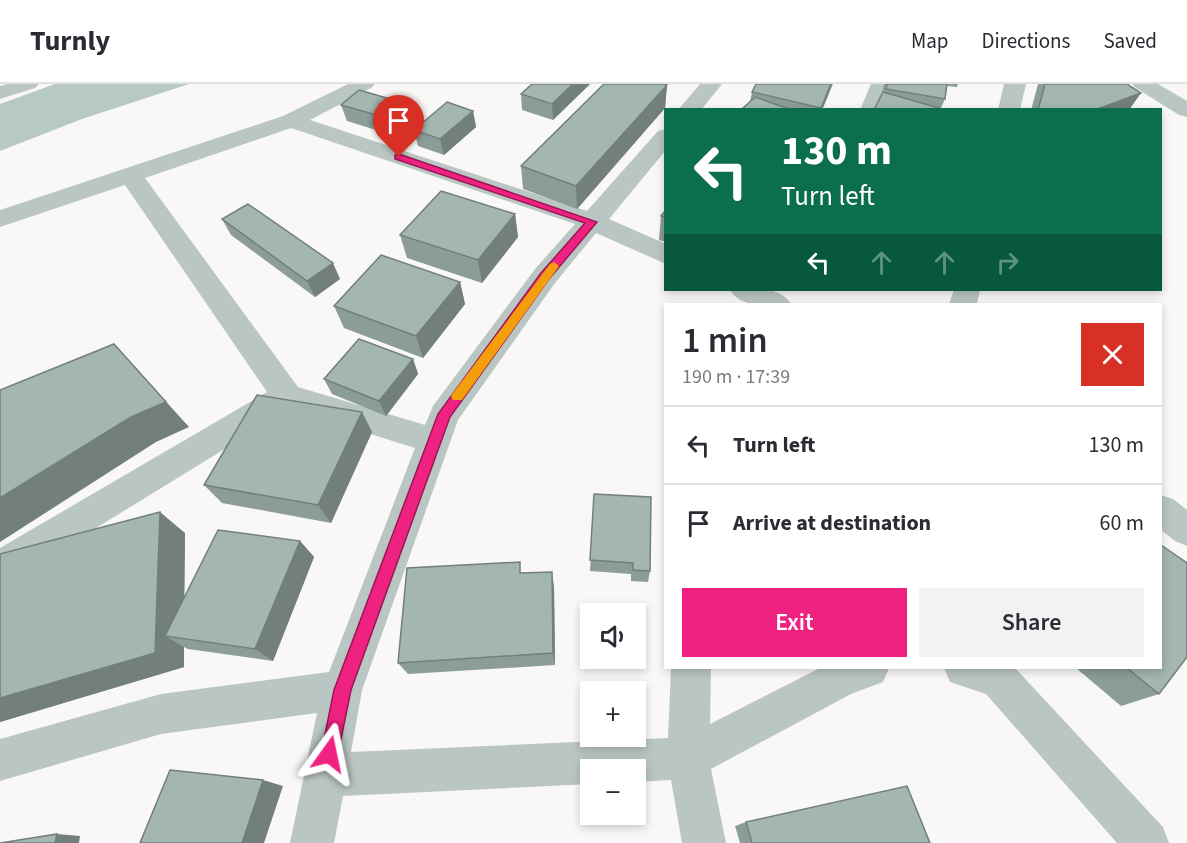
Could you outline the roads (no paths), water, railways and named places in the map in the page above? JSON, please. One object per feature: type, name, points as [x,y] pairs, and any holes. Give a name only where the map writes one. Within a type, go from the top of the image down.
[{"type":"street","points":[[0,93],[28,84]]},
{"type":"street","points":[[0,219],[291,121],[364,84]]},
{"type":"street","points":[[690,108],[708,84]]},
{"type":"street","points":[[872,108],[882,84]]},
{"type":"street","points":[[1009,108],[1015,84]]},
{"type":"street","points":[[1143,84],[1187,110]]},
{"type":"street","points":[[291,121],[592,222],[664,254]]},
{"type":"street","points":[[312,843],[342,690],[444,414],[545,276],[664,138]]},
{"type":"street","points":[[130,175],[287,396],[435,441]]},
{"type":"street","points":[[746,291],[775,303]]},
{"type":"street","points":[[0,567],[287,396]]},
{"type":"street","points":[[1162,511],[1187,530]]},
{"type":"street","points":[[691,669],[688,758],[704,843]]},
{"type":"street","points":[[325,776],[688,758],[842,678],[866,669]]},
{"type":"street","points":[[967,669],[998,678],[1147,843]]},
{"type":"street","points":[[0,760],[161,714],[342,690]]}]
